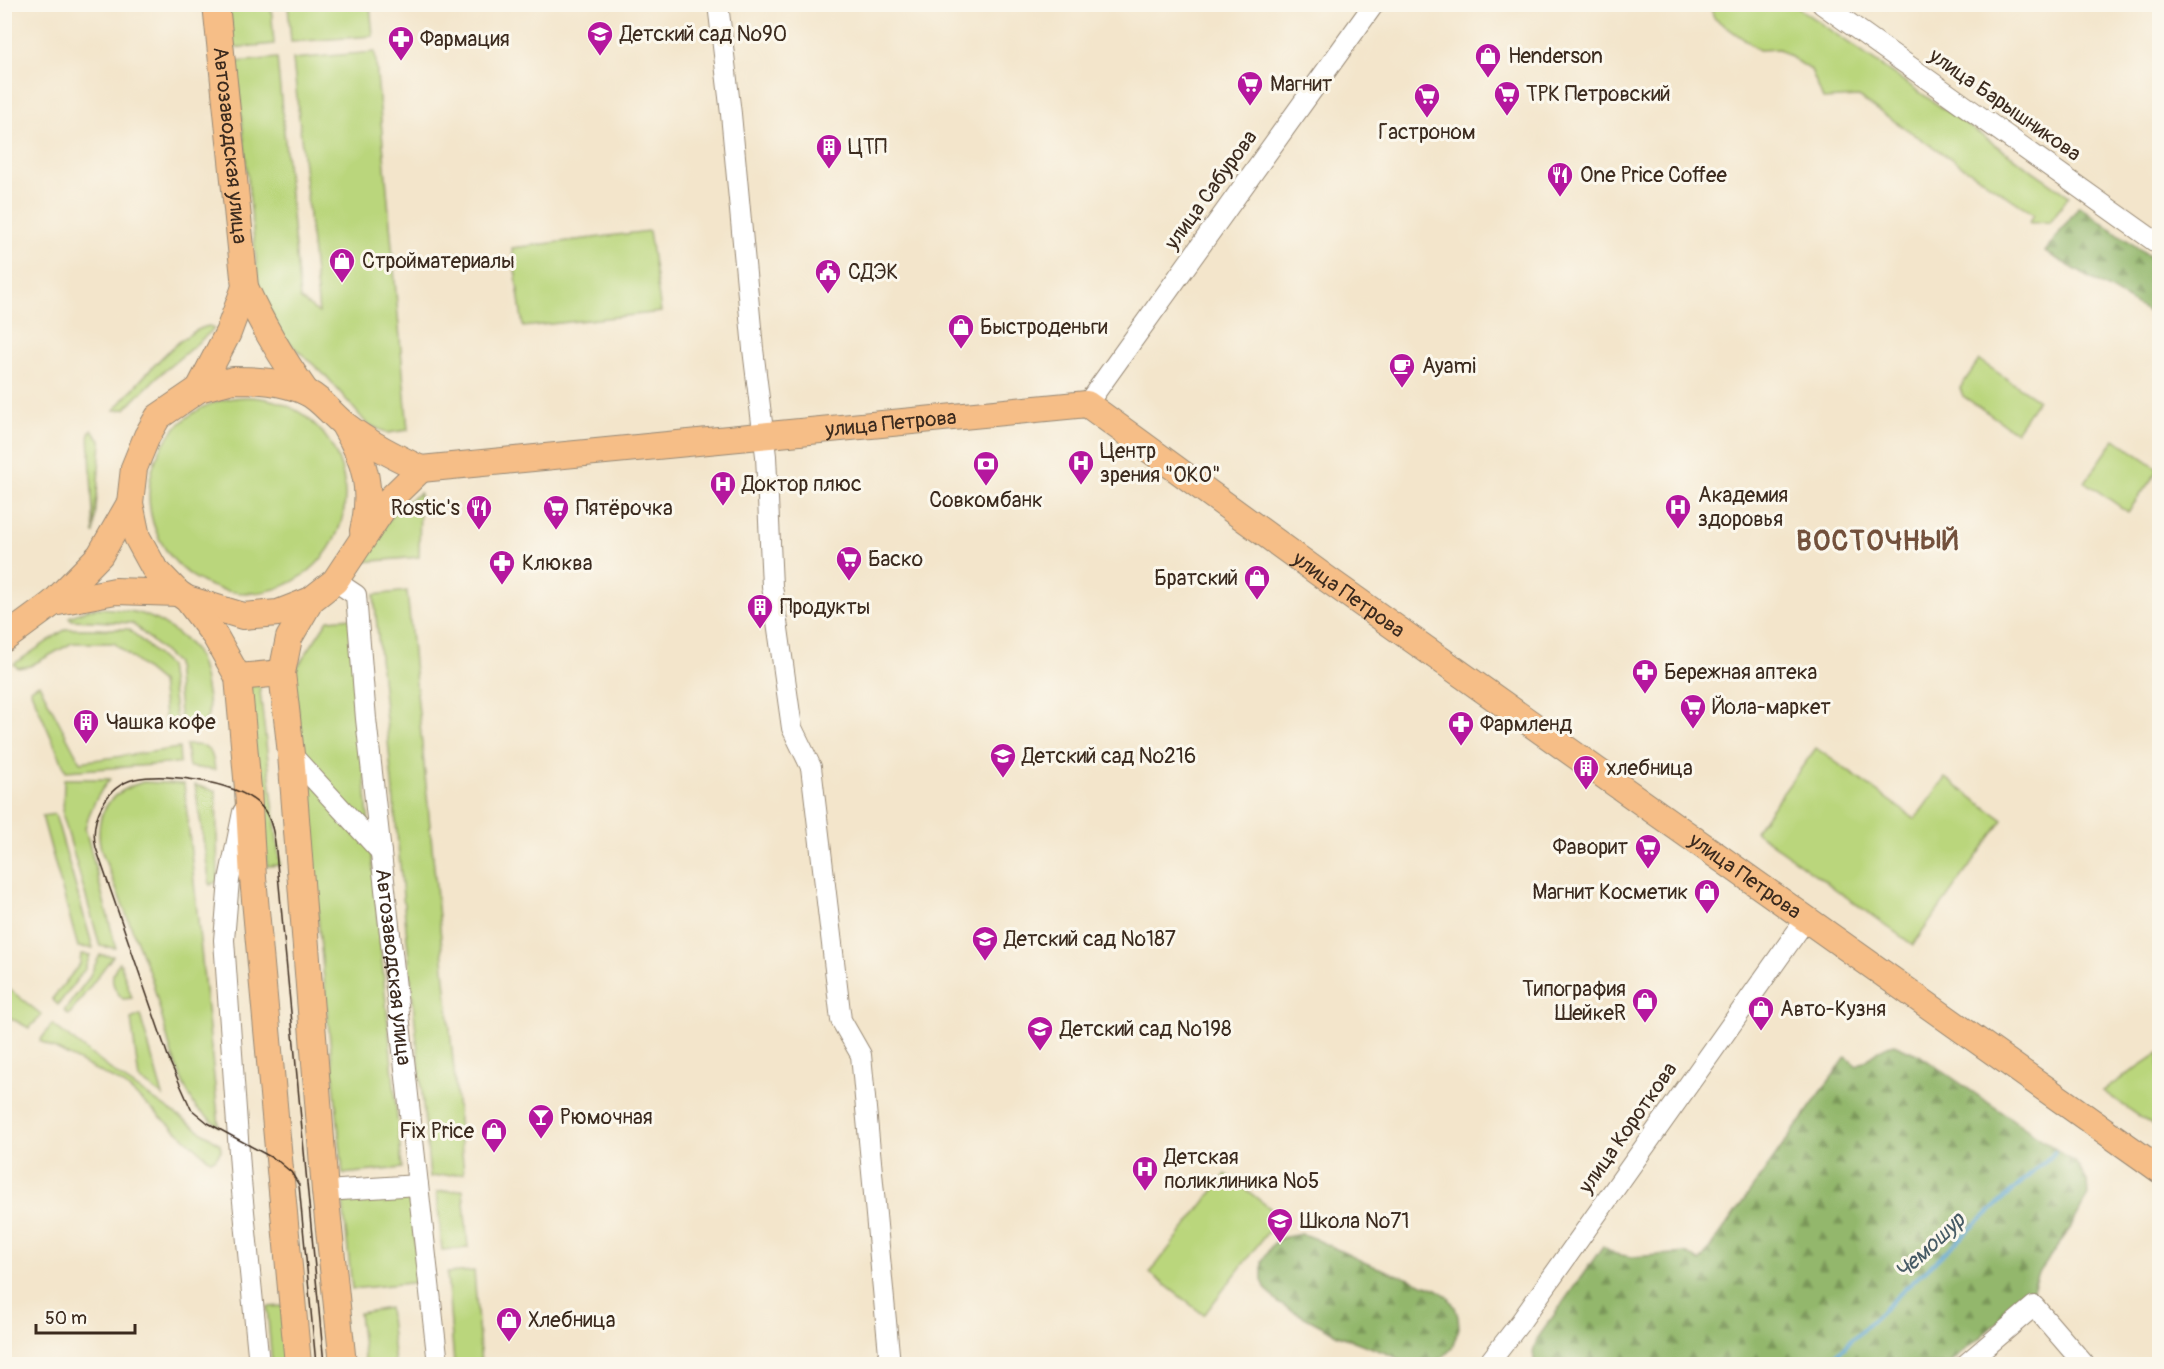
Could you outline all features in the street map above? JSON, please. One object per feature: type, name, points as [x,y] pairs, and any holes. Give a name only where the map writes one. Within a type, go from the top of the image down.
[{"type":"main road","name":"Автозаводская улица","points":[[216,4],[245,287]]},
{"type":"main road","points":[[199,390],[228,333],[245,287]]},
{"type":"main road","points":[[245,287],[260,321],[278,352],[306,392]]},
{"type":"main road","points":[[53,603],[115,591],[183,596],[243,616],[278,613],[311,600],[335,581],[388,501],[421,469],[380,449],[343,424],[324,405],[306,392],[268,380],[233,380],[199,390],[158,417],[147,436],[134,468],[130,503],[137,537],[153,568],[183,596],[215,636],[238,677],[298,1365]]},
{"type":"main road","name":"улица Петрова","points":[[421,469],[1087,404],[1337,586],[2160,1170]]},
{"type":"main road","points":[[343,424],[359,451],[367,481],[368,512],[360,542]]},
{"type":"main road","points":[[4,639],[53,603],[100,555],[130,503]]},
{"type":"main road","points":[[311,600],[289,638],[282,674],[291,754],[325,1191],[343,1365]]},
{"type":"main road","points":[[238,677],[282,674]]},
{"type":"street","points":[[718,4],[766,456],[772,586],[792,728],[811,767],[841,1020],[861,1054],[890,1365]]},
{"type":"street","name":"улица Сабурова","points":[[1087,404],[1374,4]]},
{"type":"street","name":"улица Барышникова","points":[[1822,4],[2160,244]]},
{"type":"street","name":"Автозаводская улица","points":[[335,581],[356,595],[366,719],[438,1365]]},
{"type":"street","points":[[291,754],[381,852]]},
{"type":"street","points":[[248,789],[229,880],[224,940],[241,1181],[259,1365]]},
{"type":"street","name":"улица Короткова","points":[[1488,1365],[1806,919]]},
{"type":"street","points":[[325,1191],[418,1185]]},
{"type":"street","points":[[1966,1365],[2034,1306],[2084,1365]]},
{"type":"green space","points":[[229,5],[271,5],[274,44],[233,48]]},
{"type":"green space","points":[[288,5],[370,5],[373,36],[291,42]]},
{"type":"green space","points":[[1710,5],[1794,5],[2069,196],[2050,222],[2029,223],[2034,214],[1858,97],[1823,99],[1811,70],[1779,49],[1759,50],[1714,18]]},
{"type":"green space","points":[[375,52],[408,430],[388,433],[367,424],[328,378],[282,336],[259,290],[236,62],[277,58],[300,299],[319,313],[293,59]]},
{"type":"green space","points":[[2079,206],[2159,263],[2159,318],[2045,252]]},
{"type":"green space","points":[[649,231],[661,312],[523,327],[512,248]]},
{"type":"green space","points":[[209,326],[214,329],[156,378],[125,409],[114,410],[171,349],[197,330]]},
{"type":"green space","points":[[1979,360],[2038,400],[2016,432],[1963,396],[1960,388]]},
{"type":"green space","points":[[237,397],[257,397],[293,408],[302,413],[323,433],[338,457],[345,485],[345,505],[338,533],[329,550],[309,571],[293,582],[276,589],[257,593],[237,593],[209,586],[192,577],[165,550],[153,524],[149,505],[149,485],[156,457],[165,440],[192,413],[218,401]]},
{"type":"green space","points":[[92,430],[101,442],[94,534],[89,433]]},
{"type":"green space","points":[[2115,439],[2159,469],[2128,512],[2085,482]]},
{"type":"green space","points":[[420,493],[419,557],[361,562],[397,508]]},
{"type":"green space","points":[[407,591],[464,1173],[430,1177],[374,595]]},
{"type":"green space","points":[[99,608],[142,614],[161,622],[193,647],[201,665],[208,701],[209,710],[204,723],[181,727],[176,663],[132,623],[72,620],[69,617],[89,609]]},
{"type":"green space","points":[[353,618],[367,806],[402,1168],[343,1174],[294,672],[328,620]]},
{"type":"green space","points":[[66,629],[129,629],[169,666],[177,727],[166,724],[161,682],[114,643],[72,643],[30,666],[18,668],[14,664]]},
{"type":"green space","points":[[259,682],[280,865],[267,866],[247,686]]},
{"type":"green space","points":[[39,684],[80,762],[179,748],[180,763],[66,771],[30,689]]},
{"type":"green space","points":[[186,745],[200,745],[208,749],[211,752],[215,770],[189,767]]},
{"type":"green space","points":[[1816,748],[1915,819],[1945,778],[2003,820],[1913,945],[1755,831]]},
{"type":"green space","points":[[64,779],[110,779],[94,802],[85,828],[116,948],[100,946],[63,816]]},
{"type":"green space","points":[[143,782],[184,784],[219,1126],[196,1108],[184,1085],[172,1055],[152,980],[101,850],[99,826],[106,806],[121,792]]},
{"type":"green space","points":[[195,785],[216,791],[218,881],[210,885]]},
{"type":"green space","points":[[55,814],[93,948],[78,947],[42,816]]},
{"type":"green space","points":[[81,954],[90,955],[85,969],[58,1005],[52,999],[80,964]]},
{"type":"green space","points":[[100,955],[113,956],[69,1015],[64,1011],[88,979]]},
{"type":"green space","points":[[120,962],[132,998],[123,999],[112,981]]},
{"type":"green space","points":[[9,989],[42,1015],[29,1028],[5,1015],[5,994]]},
{"type":"green space","points":[[140,1015],[163,1096],[139,1079],[131,1019]]},
{"type":"green space","points":[[52,1024],[119,1076],[220,1144],[221,1150],[215,1159],[210,1160],[123,1084],[40,1041]]},
{"type":"green space","points":[[1894,1044],[1919,1055],[2076,1163],[2087,1181],[2088,1195],[2071,1227],[2039,1273],[2032,1292],[1949,1364],[1535,1364],[1533,1352],[1537,1339],[1603,1246],[1615,1254],[1632,1257],[1686,1253],[1700,1262],[1846,1057],[1857,1066],[1883,1048]]},
{"type":"green space","points":[[2159,1053],[2159,1130],[2103,1091]]},
{"type":"green space","points":[[1226,1174],[1280,1216],[1204,1315],[1150,1273]]},
{"type":"green space","points":[[463,1190],[468,1248],[442,1250],[437,1192]]},
{"type":"green space","points":[[410,1195],[419,1282],[352,1289],[343,1202]]},
{"type":"green space","points":[[1301,1234],[1368,1264],[1437,1289],[1448,1297],[1455,1307],[1459,1328],[1452,1348],[1442,1358],[1430,1364],[1410,1364],[1338,1335],[1278,1303],[1265,1288],[1262,1280],[1262,1261],[1272,1245],[1281,1238]]},
{"type":"green space","points":[[474,1271],[481,1364],[454,1364],[447,1273]]},
{"type":"green space","points":[[283,1306],[289,1364],[272,1364],[267,1307]]},
{"type":"green space","points":[[389,1308],[395,1364],[365,1364],[359,1313]]},
{"type":"waterway","name":"Чемошур","points":[[1827,1364],[1905,1289],[2055,1152]]},
{"type":"tram line","points":[[316,1364],[299,1185],[291,1172],[278,1161],[208,1123],[191,1109],[170,1062],[96,848],[95,826],[102,806],[116,789],[135,779],[185,778],[224,786],[255,801],[269,818],[276,850],[324,1364]]},
{"type":"place","name":"Детский сад №90","points":[[600,57]]},
{"type":"place","name":"Фармация","points":[[401,62]]},
{"type":"place","name":"Henderson","points":[[1488,79]]},
{"type":"place","name":"Магнит","points":[[1250,107]]},
{"type":"place","name":"ТРК Петровский","points":[[1507,117]]},
{"type":"place","name":"Гастроном","points":[[1427,119]]},
{"type":"place","name":"ЦТП","points":[[829,170]]},
{"type":"place","name":"One Price Coffee","points":[[1560,198]]},
{"type":"place","name":"Стройматериалы","points":[[342,284]]},
{"type":"place","name":"СДЭК","points":[[828,295]]},
{"type":"place","name":"Быстроденьги","points":[[961,350]]},
{"type":"place","name":"Ayami","points":[[1402,389]]},
{"type":"place","name":"Центр зрения \"ОКО\"","points":[[1081,486]]},
{"type":"place","name":"Совкомбанк","points":[[986,487]]},
{"type":"place","name":"Доктор плюс","points":[[723,507]]},
{"type":"place","name":"Академия здоровья","points":[[1678,530]]},
{"type":"place","name":"Rostic's","points":[[479,531]]},
{"type":"place","name":"Пятёрочка","points":[[556,531]]},
{"type":"place","name":"Баско","points":[[849,582]]},
{"type":"place","name":"Клюква","points":[[502,586]]},
{"type":"place","name":"Братский","points":[[1257,601]]},
{"type":"place","name":"Продукты","points":[[760,630]]},
{"type":"place","name":"Бережная аптека","points":[[1645,695]]},
{"type":"place","name":"Йола-маркет","points":[[1693,730]]},
{"type":"place","name":"Чашка кофе","points":[[86,745]]},
{"type":"place","name":"Фармленд","points":[[1461,747]]},
{"type":"place","name":"Детский сад №216","points":[[1003,779]]},
{"type":"place","name":"хлебница","points":[[1586,791]]},
{"type":"place","name":"Фаворит","points":[[1648,870]]},
{"type":"place","name":"Магнит Косметик","points":[[1707,915]]},
{"type":"place","name":"Детский сад №187","points":[[985,962]]},
{"type":"place","name":"Типография ШейкеR","points":[[1645,1024]]},
{"type":"place","name":"Авто-Кузня","points":[[1761,1032]]},
{"type":"place","name":"Детский сад №198","points":[[1040,1052]]},
{"type":"place","name":"Рюмочная","points":[[541,1140]]},
{"type":"place","name":"Fix Price","points":[[494,1154]]},
{"type":"place","name":"Детская поликлиника №5","points":[[1145,1192]]},
{"type":"place","name":"Школа №71","points":[[1280,1244]]},
{"type":"place","name":"Хлебница","points":[[509,1343]]},
{"type":"district","name":"ВОСТОЧНЫЙ","points":[[1878,541]]}]
